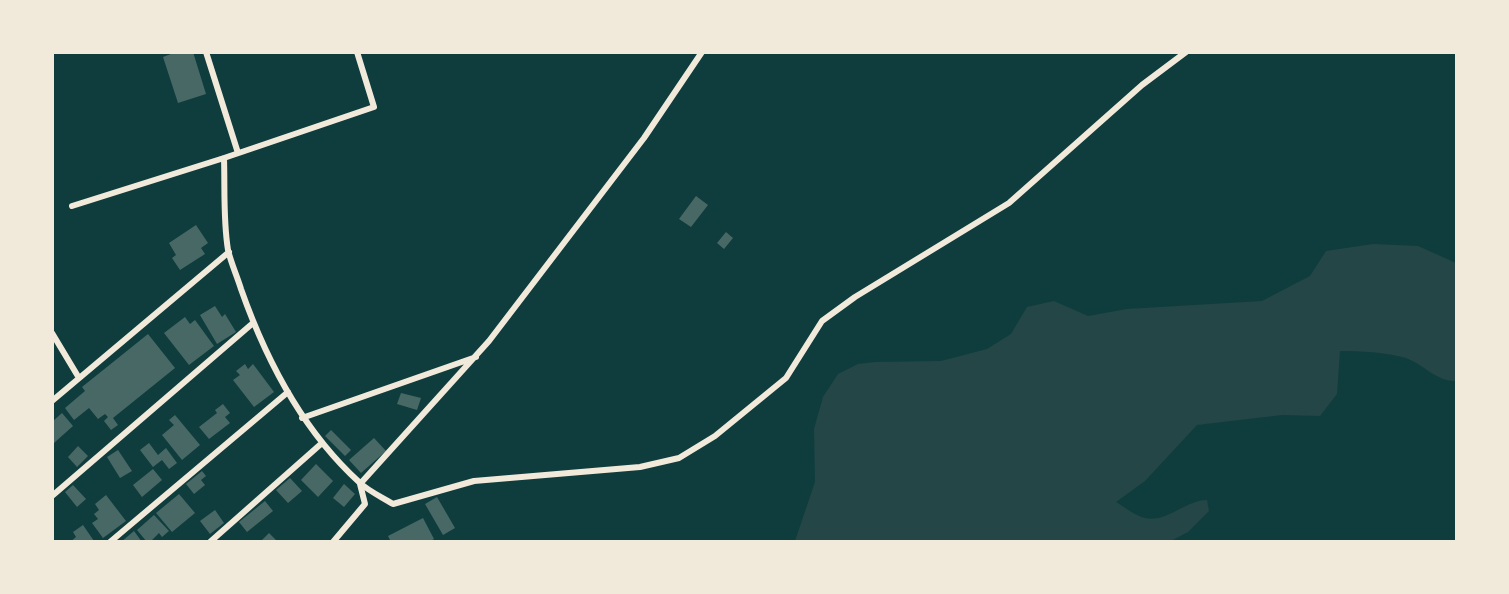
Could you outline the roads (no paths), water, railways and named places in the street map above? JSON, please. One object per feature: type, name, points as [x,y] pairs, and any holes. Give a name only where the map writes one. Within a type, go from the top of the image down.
[{"type":"street","points":[[206,52],[238,153]]},
{"type":"street","points":[[72,206],[374,107],[357,52]]},
{"type":"street","points":[[360,484],[476,357],[644,138],[702,52]]},
{"type":"street","points":[[224,158],[225,220],[229,252],[253,323],[302,417],[322,443],[360,484],[393,504],[474,481],[640,467],[679,458],[715,436],[786,378],[822,321],[855,297],[1009,203],[1142,85],[1186,52]]},
{"type":"street","points":[[52,401],[229,252]]},
{"type":"street","points":[[52,496],[253,323]]},
{"type":"street","points":[[52,333],[79,378]]},
{"type":"street","points":[[302,417],[476,357]]},
{"type":"street","points":[[110,542],[288,392]]},
{"type":"street","points":[[210,542],[322,443]]},
{"type":"street","points":[[333,542],[365,504],[360,484]]}]
